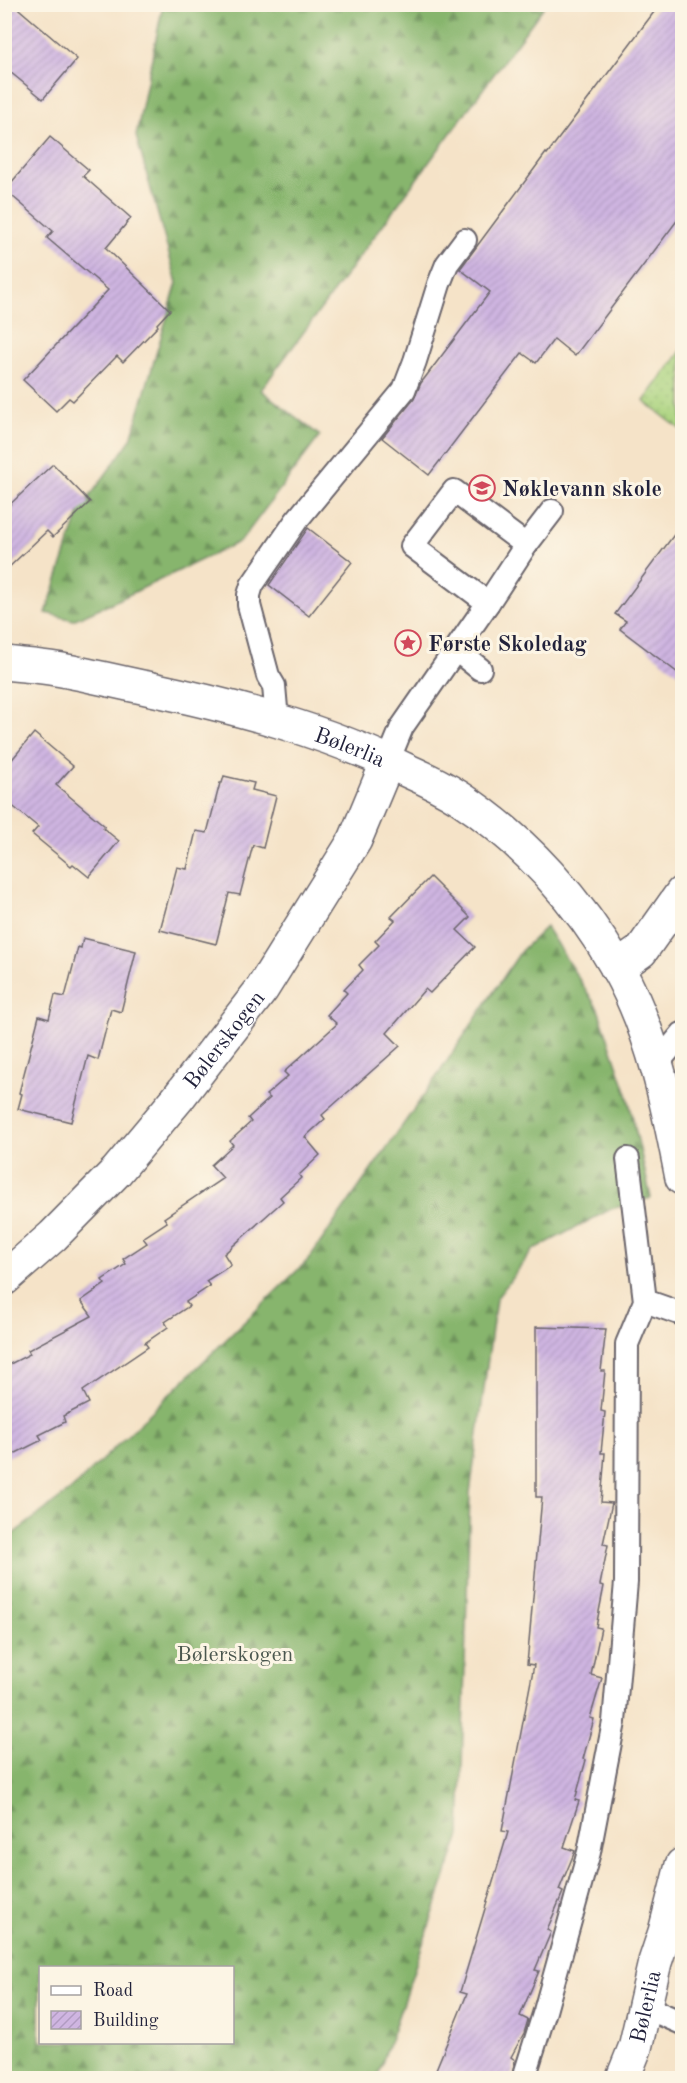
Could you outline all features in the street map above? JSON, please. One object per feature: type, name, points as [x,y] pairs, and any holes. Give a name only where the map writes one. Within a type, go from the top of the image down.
[{"type":"street","name":"Bølerlia","points":[[4,663],[55,668],[278,720],[388,761],[459,797],[489,818],[520,844],[546,871],[586,920],[617,968],[645,1027],[657,1065],[676,1108],[682,1178]]},
{"type":"street","name":"Bølerskogen","points":[[4,1278],[53,1236],[116,1172],[178,1098],[262,989],[355,840],[388,761]]},
{"type":"street","points":[[617,968],[641,951],[682,893]]},
{"type":"street","name":"Bølerlia","points":[[623,2079],[635,2048],[655,1962],[682,1865]]},
{"type":"lane","points":[[278,720],[274,686],[268,676],[249,605],[252,585],[296,521],[404,390],[447,264],[465,240]]},
{"type":"lane","points":[[488,603],[412,546],[454,491],[526,545]]},
{"type":"lane","points":[[388,761],[402,727],[526,545],[552,511]]},
{"type":"lane","points":[[456,650],[480,669]]},
{"type":"lane","points":[[657,1065],[682,1034]]},
{"type":"lane","points":[[524,2079],[589,1852],[614,1722],[626,1582],[627,1344],[645,1301],[628,1159]]},
{"type":"lane","points":[[645,1301],[682,1314]]},
{"type":"lane","points":[[645,2007],[682,2023]]},
{"type":"green space","points":[[163,5],[545,5],[261,390],[320,436],[241,541],[73,620],[46,613],[80,510],[131,439],[177,283],[136,136]]},
{"type":"green space","points":[[682,350],[682,426],[680,429],[644,401]]},
{"type":"green space","name":"Bølerskogen","points":[[546,927],[598,1009],[628,1097],[651,1198],[611,1209],[533,1250],[496,1299],[470,1493],[460,1835],[377,2078],[5,2078],[5,1540],[71,1490],[308,1260],[433,1082],[521,951]]},
{"type":"building","points":[[4,4],[13,4],[77,59],[43,99],[4,67]]},
{"type":"building","points":[[660,4],[682,4],[682,214],[575,356],[554,339],[536,363],[522,353],[429,475],[382,438],[414,399],[421,383],[490,292],[460,269]]},
{"type":"building","points":[[50,137],[89,170],[83,176],[131,218],[106,248],[170,310],[157,324],[158,326],[123,362],[117,356],[73,401],[69,398],[56,411],[23,380],[108,290],[47,238],[53,231],[5,190]]},
{"type":"building","points":[[53,464],[90,502],[53,537],[47,531],[4,572],[4,510]]},
{"type":"building","points":[[682,524],[682,676],[620,629],[626,621],[615,614]]},
{"type":"building","points":[[308,528],[352,562],[309,616],[269,585]]},
{"type":"building","points":[[34,733],[73,766],[56,785],[105,826],[103,828],[119,841],[89,877],[73,864],[71,866],[32,834],[38,827],[4,799],[4,769]]},
{"type":"building","points":[[224,776],[254,783],[252,790],[276,796],[263,848],[253,845],[240,895],[229,893],[216,944],[160,930],[177,867],[187,869],[196,831],[207,833],[220,783]]},
{"type":"building","points":[[430,877],[470,917],[457,930],[475,947],[430,993],[425,989],[387,1033],[400,1046],[322,1115],[325,1119],[305,1137],[320,1155],[299,1175],[301,1178],[280,1197],[283,1201],[224,1254],[231,1265],[206,1281],[210,1286],[186,1302],[189,1306],[165,1322],[168,1327],[145,1343],[148,1347],[83,1391],[89,1403],[63,1416],[65,1422],[39,1435],[42,1440],[4,1459],[4,1367],[30,1354],[28,1350],[92,1316],[81,1301],[105,1284],[102,1280],[126,1264],[123,1259],[147,1243],[143,1238],[167,1222],[164,1218],[223,1178],[211,1165],[233,1145],[230,1141],[251,1122],[248,1118],[270,1098],[266,1095],[288,1076],[284,1072],[337,1024],[327,1015],[347,993],[344,990],[363,970],[359,965],[379,945],[375,941],[395,920],[391,917]]},
{"type":"building","points":[[83,938],[136,951],[121,1012],[111,1009],[98,1060],[88,1056],[71,1122],[18,1109],[22,1094],[19,1093],[39,1016],[49,1019],[55,995],[65,997],[78,947],[81,948]]},
{"type":"building","points":[[536,1327],[606,1329],[601,1371],[605,1371],[601,1411],[605,1412],[601,1453],[605,1453],[601,1502],[612,1503],[603,1544],[608,1545],[600,1585],[604,1586],[596,1627],[601,1628],[591,1675],[602,1678],[590,1718],[594,1719],[575,1800],[579,1801],[564,1847],[575,1851],[559,1890],[563,1892],[547,1930],[551,1932],[535,1970],[539,1971],[520,2016],[528,2020],[511,2057],[515,2060],[511,2079],[432,2079],[467,1994],[460,1992],[508,1832],[502,1831],[534,1665],[527,1664],[542,1497],[536,1497]]},
{"type":"place","name":"Nøklevann skole","points":[[482,488]]},
{"type":"place","name":"Første Skoledag","points":[[408,643]]}]
